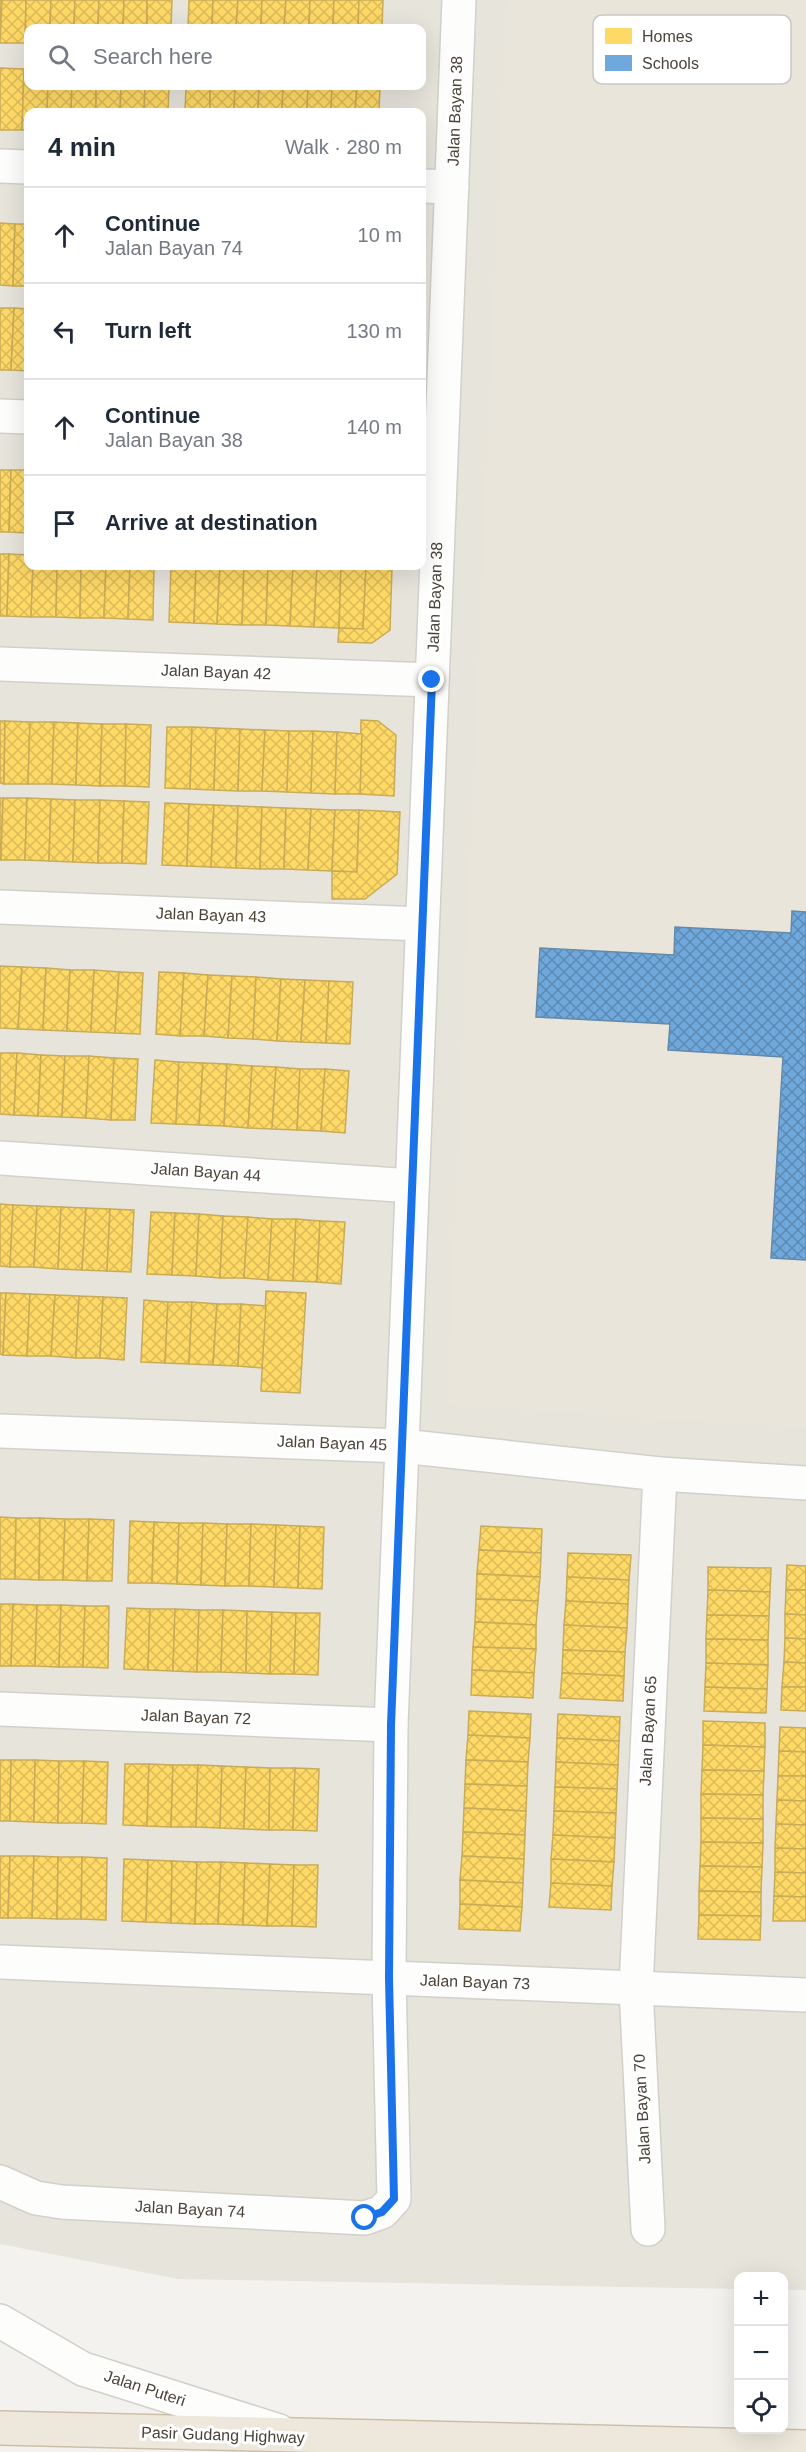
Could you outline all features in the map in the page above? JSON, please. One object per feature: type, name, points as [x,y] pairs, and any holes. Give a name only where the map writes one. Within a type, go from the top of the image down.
[{"type":"highway","name":"Pasir Gudang Highway","points":[[0,2428],[298,2437],[806,2447]]},
{"type":"street","name":"Jalan Bayan 38","points":[[382,2212],[394,2199],[389,1978],[391,1725],[432,680],[432,435],[437,186],[459,0]]},
{"type":"street","points":[[0,166],[24,167]]},
{"type":"street","points":[[0,416],[24,417]]},
{"type":"street","name":"Jalan Bayan 42","points":[[0,664],[432,680]]},
{"type":"street","name":"Jalan Bayan 43","points":[[0,906],[422,924]]},
{"type":"street","name":"Jalan Bayan 44","points":[[0,1158],[412,1186]]},
{"type":"street","name":"Jalan Bayan 45","points":[[0,1431],[402,1446],[660,1474],[806,1483]]},
{"type":"street","name":"Jalan Bayan 65","points":[[636,1988],[660,1474]]},
{"type":"street","name":"Jalan Bayan 72","points":[[0,1708],[391,1725]]},
{"type":"street","name":"Jalan Bayan 73","points":[[0,1962],[806,1995]]},
{"type":"street","name":"Jalan Bayan 70","points":[[636,1988],[648,2229]]},
{"type":"street","name":"Jalan Bayan 74","points":[[0,2182],[36,2198],[62,2202],[365,2218],[382,2212]]},
{"type":"street","name":"Jalan Puteri","points":[[0,2321],[83,2368],[298,2437]]},
{"type":"shaded area","points":[[0,0],[806,0],[806,2290],[788,2290],[788,2272],[734,2272],[734,2289],[178,2279],[0,2244]]},
{"type":"shaded area","points":[[506,0],[806,0],[806,1428],[447,1405]]},
{"type":"building: Homes","points":[[0,0],[2,0],[0,43]]},
{"type":"building: Homes","points":[[2,0],[26,0],[24,43],[0,43]]},
{"type":"building: Homes","points":[[26,0],[51,0],[50,24],[25,24]]},
{"type":"building: Homes","points":[[51,0],[75,0],[74,24],[50,24]]},
{"type":"building: Homes","points":[[75,0],[99,0],[98,24],[74,24]]},
{"type":"building: Homes","points":[[99,0],[124,0],[123,24],[98,24]]},
{"type":"building: Homes","points":[[124,0],[147,0],[147,24],[123,24]]},
{"type":"building: Homes","points":[[147,0],[172,0],[171,24],[147,24]]},
{"type":"building: Homes","points":[[189,0],[213,0],[212,24],[188,24]]},
{"type":"building: Homes","points":[[213,0],[238,0],[236,24],[212,24]]},
{"type":"building: Homes","points":[[238,0],[262,0],[261,24],[236,24]]},
{"type":"building: Homes","points":[[262,0],[286,0],[284,24],[261,24]]},
{"type":"building: Homes","points":[[286,0],[310,0],[309,24],[284,24]]},
{"type":"building: Homes","points":[[310,0],[334,0],[333,24],[309,24]]},
{"type":"building: Homes","points":[[334,0],[359,0],[358,24],[333,24]]},
{"type":"building: Homes","points":[[359,0],[383,0],[382,24],[358,24]]},
{"type":"building: Homes","points":[[0,68],[24,69],[22,130],[0,130]]},
{"type":"building: Homes","points":[[24,69],[24,90],[48,90],[47,108],[24,108],[24,130],[22,130]]},
{"type":"building: Homes","points":[[48,90],[72,90],[71,108],[47,108]]},
{"type":"building: Homes","points":[[72,90],[96,90],[96,108],[71,108]]},
{"type":"building: Homes","points":[[96,90],[121,90],[120,108],[96,108]]},
{"type":"building: Homes","points":[[121,90],[145,90],[144,108],[120,108]]},
{"type":"building: Homes","points":[[145,90],[169,90],[168,108],[144,108]]},
{"type":"building: Homes","points":[[186,90],[210,90],[210,108],[185,108]]},
{"type":"building: Homes","points":[[210,90],[235,90],[234,108],[210,108]]},
{"type":"building: Homes","points":[[235,90],[259,90],[258,108],[234,108]]},
{"type":"building: Homes","points":[[259,90],[283,90],[282,108],[258,108]]},
{"type":"building: Homes","points":[[283,90],[308,90],[307,108],[282,108]]},
{"type":"building: Homes","points":[[308,90],[332,90],[331,108],[307,108]]},
{"type":"building: Homes","points":[[332,90],[357,90],[355,108],[331,108]]},
{"type":"building: Homes","points":[[357,90],[380,90],[379,108],[355,108]]},
{"type":"building: Homes","points":[[0,223],[15,224],[13,286],[0,285]]},
{"type":"building: Homes","points":[[15,224],[24,224],[24,286],[13,286]]},
{"type":"building: Homes","points":[[0,308],[14,308],[11,370],[0,370]]},
{"type":"building: Homes","points":[[14,308],[24,309],[24,371],[11,370]]},
{"type":"building: Homes","points":[[0,470],[11,470],[9,532],[0,532]]},
{"type":"building: Homes","points":[[11,470],[24,470],[24,533],[9,532]]},
{"type":"building: Homes","points":[[0,554],[9,554],[7,616],[0,616]]},
{"type":"building: Homes","points":[[9,554],[24,555],[24,570],[33,570],[31,617],[7,616]]},
{"type":"building: Homes","points":[[33,570],[57,570],[56,617],[31,617]]},
{"type":"building: Homes","points":[[57,570],[81,570],[80,618],[56,617]]},
{"type":"building: Homes","points":[[81,570],[106,570],[104,618],[80,618]]},
{"type":"building: Homes","points":[[106,570],[130,570],[128,619],[104,618]]},
{"type":"building: Homes","points":[[130,570],[154,570],[153,620],[128,619]]},
{"type":"building: Homes","points":[[171,570],[196,570],[194,623],[169,622]]},
{"type":"building: Homes","points":[[196,570],[220,570],[217,624],[194,623]]},
{"type":"building: Homes","points":[[220,570],[244,570],[242,625],[217,624]]},
{"type":"building: Homes","points":[[244,570],[268,570],[266,625],[242,625]]},
{"type":"building: Homes","points":[[268,570],[293,570],[290,626],[266,625]]},
{"type":"building: Homes","points":[[293,570],[317,570],[314,627],[290,626]]},
{"type":"building: Homes","points":[[317,570],[341,570],[339,628],[314,627]]},
{"type":"building: Homes","points":[[341,570],[366,570],[363,629],[339,628]]},
{"type":"building: Homes","points":[[366,570],[392,570],[390,630],[372,643],[338,642],[339,628],[363,629]]},
{"type":"building: Homes","points":[[361,720],[378,721],[396,735],[394,796],[360,794]]},
{"type":"building: Homes","points":[[0,721],[5,721],[4,784],[0,783]]},
{"type":"building: Homes","points":[[5,721],[30,722],[28,784],[4,784]]},
{"type":"building: Homes","points":[[30,722],[54,722],[52,784],[28,784]]},
{"type":"building: Homes","points":[[54,722],[78,723],[76,785],[52,784]]},
{"type":"building: Homes","points":[[78,723],[102,724],[100,786],[76,785]]},
{"type":"building: Homes","points":[[102,724],[126,724],[125,786],[100,786]]},
{"type":"building: Homes","points":[[126,724],[151,725],[149,787],[125,786]]},
{"type":"building: Homes","points":[[167,727],[192,727],[190,789],[165,788]]},
{"type":"building: Homes","points":[[192,727],[216,728],[214,790],[190,789]]},
{"type":"building: Homes","points":[[216,728],[240,729],[238,791],[214,790]]},
{"type":"building: Homes","points":[[240,729],[265,730],[262,791],[238,791]]},
{"type":"building: Homes","points":[[265,730],[289,731],[287,792],[262,791]]},
{"type":"building: Homes","points":[[289,731],[313,731],[311,793],[287,792]]},
{"type":"building: Homes","points":[[313,731],[337,732],[335,794],[311,793]]},
{"type":"building: Homes","points":[[337,732],[362,734],[360,794],[335,794]]},
{"type":"building: Homes","points":[[0,798],[3,798],[1,860],[0,860]]},
{"type":"building: Homes","points":[[3,798],[27,798],[25,860],[1,860]]},
{"type":"building: Homes","points":[[27,798],[51,799],[49,861],[25,860]]},
{"type":"building: Homes","points":[[51,799],[75,800],[73,862],[49,861]]},
{"type":"building: Homes","points":[[75,800],[100,800],[98,863],[73,862]]},
{"type":"building: Homes","points":[[100,800],[124,801],[122,863],[98,863]]},
{"type":"building: Homes","points":[[124,801],[149,802],[146,864],[122,863]]},
{"type":"building: Homes","points":[[165,803],[189,804],[187,866],[162,865]]},
{"type":"building: Homes","points":[[189,804],[214,805],[211,867],[187,866]]},
{"type":"building: Homes","points":[[214,805],[238,806],[236,868],[211,867]]},
{"type":"building: Homes","points":[[238,806],[262,807],[260,869],[236,868]]},
{"type":"building: Homes","points":[[262,807],[286,808],[284,869],[260,869]]},
{"type":"building: Homes","points":[[286,808],[311,809],[308,870],[284,869]]},
{"type":"building: Homes","points":[[311,809],[335,810],[332,871],[308,870]]},
{"type":"building: Homes","points":[[335,810],[359,810],[357,872],[332,871]]},
{"type":"building: Homes","points":[[359,810],[400,812],[397,874],[365,899],[332,899],[332,871],[357,872]]},
{"type":"building: Homes","points":[[0,966],[22,967],[18,1029],[0,1028]]},
{"type":"building: Homes","points":[[22,967],[46,968],[43,1030],[18,1029]]},
{"type":"building: Homes","points":[[46,968],[70,970],[67,1031],[43,1030]]},
{"type":"building: Homes","points":[[70,970],[94,970],[91,1032],[67,1031]]},
{"type":"building: Homes","points":[[94,970],[119,972],[115,1033],[91,1032]]},
{"type":"building: Homes","points":[[119,972],[143,973],[140,1034],[115,1033]]},
{"type":"building: Homes","points":[[159,972],[184,973],[180,1036],[156,1034]]},
{"type":"building: Homes","points":[[184,973],[208,975],[204,1036],[180,1036]]},
{"type":"building: Homes","points":[[208,975],[232,976],[228,1038],[204,1036]]},
{"type":"building: Homes","points":[[232,976],[256,977],[253,1039],[228,1038]]},
{"type":"building: Homes","points":[[256,977],[281,979],[277,1041],[253,1039]]},
{"type":"building: Homes","points":[[281,979],[305,980],[301,1042],[277,1041]]},
{"type":"building: Homes","points":[[305,980],[329,981],[326,1043],[301,1042]]},
{"type":"building: Homes","points":[[329,981],[353,982],[350,1044],[326,1043]]},
{"type":"building: Homes","points":[[0,1053],[17,1053],[14,1115],[0,1114]]},
{"type":"building: Homes","points":[[17,1053],[41,1055],[38,1116],[14,1115]]},
{"type":"building: Homes","points":[[41,1055],[65,1056],[62,1117],[38,1116]]},
{"type":"building: Homes","points":[[65,1056],[89,1056],[86,1118],[62,1117]]},
{"type":"building: Homes","points":[[89,1056],[114,1058],[111,1120],[86,1118]]},
{"type":"building: Homes","points":[[114,1058],[138,1059],[135,1120],[111,1120]]},
{"type":"building: Homes","points":[[155,1060],[179,1062],[176,1124],[151,1123]]},
{"type":"building: Homes","points":[[179,1062],[203,1063],[199,1125],[176,1124]]},
{"type":"building: Homes","points":[[203,1063],[227,1064],[224,1126],[199,1125]]},
{"type":"building: Homes","points":[[227,1064],[252,1066],[248,1128],[224,1126]]},
{"type":"building: Homes","points":[[252,1066],[276,1067],[272,1129],[248,1128]]},
{"type":"building: Homes","points":[[276,1067],[300,1069],[297,1130],[272,1129]]},
{"type":"building: Homes","points":[[300,1069],[325,1069],[321,1131],[297,1130]]},
{"type":"building: Homes","points":[[325,1069],[349,1071],[345,1133],[321,1131]]},
{"type":"building: Homes","points":[[0,1204],[13,1205],[10,1267],[0,1266]]},
{"type":"building: Homes","points":[[13,1205],[37,1206],[34,1267],[10,1267]]},
{"type":"building: Homes","points":[[37,1206],[61,1207],[58,1269],[34,1267]]},
{"type":"building: Homes","points":[[61,1207],[86,1208],[82,1270],[58,1269]]},
{"type":"building: Homes","points":[[86,1208],[110,1209],[107,1271],[82,1270]]},
{"type":"building: Homes","points":[[110,1209],[134,1210],[131,1272],[107,1271]]},
{"type":"building: Homes","points":[[151,1212],[175,1213],[172,1275],[147,1274]]},
{"type":"building: Homes","points":[[175,1213],[199,1214],[196,1276],[172,1275]]},
{"type":"building: Homes","points":[[199,1214],[223,1216],[220,1278],[196,1276]]},
{"type":"building: Homes","points":[[223,1216],[248,1217],[244,1278],[220,1278]]},
{"type":"building: Homes","points":[[248,1217],[272,1219],[268,1280],[244,1278]]},
{"type":"building: Homes","points":[[272,1219],[296,1219],[293,1281],[268,1280]]},
{"type":"building: Homes","points":[[296,1219],[320,1221],[317,1282],[293,1281]]},
{"type":"building: Homes","points":[[320,1221],[345,1222],[341,1284],[317,1282]]},
{"type":"building: Homes","points":[[266,1291],[306,1293],[300,1393],[261,1391]]},
{"type":"building: Homes","points":[[0,1293],[6,1293],[3,1355],[0,1354]]},
{"type":"building: Homes","points":[[6,1293],[30,1294],[27,1356],[3,1355]]},
{"type":"building: Homes","points":[[30,1294],[55,1295],[51,1356],[27,1356]]},
{"type":"building: Homes","points":[[55,1295],[79,1296],[76,1358],[51,1356]]},
{"type":"building: Homes","points":[[79,1296],[103,1297],[100,1358],[76,1358]]},
{"type":"building: Homes","points":[[103,1297],[127,1298],[124,1360],[100,1358]]},
{"type":"building: Homes","points":[[144,1300],[168,1302],[165,1363],[141,1362]]},
{"type":"building: Homes","points":[[168,1302],[192,1302],[189,1364],[165,1363]]},
{"type":"building: Homes","points":[[192,1302],[217,1304],[213,1365],[189,1364]]},
{"type":"building: Homes","points":[[217,1304],[241,1304],[238,1366],[213,1365]]},
{"type":"building: Homes","points":[[241,1304],[266,1306],[262,1368],[238,1366]]},
{"type":"building: Homes","points":[[0,1517],[16,1518],[15,1579],[0,1579]]},
{"type":"building: Homes","points":[[16,1518],[40,1518],[39,1580],[15,1579]]},
{"type":"building: Homes","points":[[40,1518],[65,1519],[63,1580],[39,1580]]},
{"type":"building: Homes","points":[[65,1519],[89,1519],[87,1581],[63,1580]]},
{"type":"building: Homes","points":[[89,1519],[114,1520],[112,1581],[87,1581]]},
{"type":"building: Homes","points":[[130,1521],[154,1522],[152,1583],[128,1583]]},
{"type":"building: Homes","points":[[154,1522],[179,1523],[177,1584],[152,1583]]},
{"type":"building: Homes","points":[[179,1523],[203,1523],[201,1585],[177,1584]]},
{"type":"building: Homes","points":[[203,1523],[227,1524],[225,1586],[201,1585]]},
{"type":"building: Homes","points":[[227,1524],[251,1524],[249,1586],[225,1586]]},
{"type":"building: Homes","points":[[251,1524],[276,1525],[274,1587],[249,1586]]},
{"type":"building: Homes","points":[[276,1525],[300,1526],[298,1588],[274,1587]]},
{"type":"building: Homes","points":[[300,1526],[324,1527],[322,1589],[298,1588]]},
{"type":"building: Homes","points":[[481,1526],[542,1529],[541,1553],[479,1550]]},
{"type":"building: Homes","points":[[479,1550],[541,1553],[540,1577],[477,1574]]},
{"type":"building: Homes","points":[[568,1553],[631,1555],[629,1580],[567,1577]]},
{"type":"building: Homes","points":[[787,1565],[806,1566],[806,1590],[786,1590]]},
{"type":"building: Homes","points":[[708,1567],[771,1568],[770,1592],[708,1590]]},
{"type":"building: Homes","points":[[477,1574],[540,1577],[538,1601],[476,1599]]},
{"type":"building: Homes","points":[[567,1577],[629,1580],[628,1604],[566,1601]]},
{"type":"building: Homes","points":[[708,1590],[770,1592],[769,1616],[707,1615]]},
{"type":"building: Homes","points":[[786,1590],[806,1590],[806,1615],[785,1614]]},
{"type":"building: Homes","points":[[476,1599],[538,1601],[536,1625],[475,1622]]},
{"type":"building: Homes","points":[[566,1601],[628,1604],[627,1628],[564,1625]]},
{"type":"building: Homes","points":[[0,1604],[13,1604],[11,1666],[0,1666]]},
{"type":"building: Homes","points":[[13,1604],[37,1605],[35,1666],[11,1666]]},
{"type":"building: Homes","points":[[37,1605],[61,1605],[59,1667],[35,1666]]},
{"type":"building: Homes","points":[[61,1605],[85,1606],[83,1667],[59,1667]]},
{"type":"building: Homes","points":[[85,1606],[109,1606],[108,1668],[83,1667]]},
{"type":"building: Homes","points":[[127,1608],[150,1609],[148,1670],[124,1669]]},
{"type":"building: Homes","points":[[150,1609],[175,1609],[173,1671],[148,1670]]},
{"type":"building: Homes","points":[[175,1609],[199,1610],[197,1672],[173,1671]]},
{"type":"building: Homes","points":[[199,1610],[223,1610],[221,1672],[197,1672]]},
{"type":"building: Homes","points":[[223,1610],[247,1611],[246,1673],[221,1672]]},
{"type":"building: Homes","points":[[247,1611],[272,1612],[270,1674],[246,1673]]},
{"type":"building: Homes","points":[[272,1612],[296,1613],[294,1674],[270,1674]]},
{"type":"building: Homes","points":[[296,1613],[320,1613],[318,1675],[294,1674]]},
{"type":"building: Homes","points":[[785,1614],[806,1615],[806,1639],[785,1638]]},
{"type":"building: Homes","points":[[707,1615],[769,1616],[768,1640],[706,1639]]},
{"type":"building: Homes","points":[[475,1622],[536,1625],[536,1649],[473,1647]]},
{"type":"building: Homes","points":[[564,1625],[627,1628],[625,1652],[563,1650]]},
{"type":"building: Homes","points":[[785,1638],[806,1639],[806,1663],[784,1662]]},
{"type":"building: Homes","points":[[706,1639],[768,1640],[768,1665],[706,1663]]},
{"type":"building: Homes","points":[[473,1647],[536,1649],[534,1673],[472,1670]]},
{"type":"building: Homes","points":[[563,1650],[625,1652],[624,1676],[562,1673]]},
{"type":"building: Homes","points":[[784,1662],[806,1663],[806,1687],[782,1687]]},
{"type":"building: Homes","points":[[706,1663],[768,1665],[767,1689],[705,1687]]},
{"type":"building: Homes","points":[[472,1670],[534,1673],[533,1698],[471,1695]]},
{"type":"building: Homes","points":[[562,1673],[624,1676],[623,1701],[560,1698]]},
{"type":"building: Homes","points":[[705,1687],[767,1689],[766,1713],[704,1711]]},
{"type":"building: Homes","points":[[782,1687],[806,1687],[806,1711],[781,1710]]},
{"type":"building: Homes","points":[[469,1711],[531,1714],[530,1738],[468,1735]]},
{"type":"building: Homes","points":[[558,1714],[620,1717],[619,1741],[557,1738]]},
{"type":"building: Homes","points":[[703,1721],[765,1723],[765,1747],[703,1745]]},
{"type":"building: Homes","points":[[780,1727],[806,1728],[806,1752],[779,1751]]},
{"type":"building: Homes","points":[[468,1735],[530,1738],[528,1762],[466,1760]]},
{"type":"building: Homes","points":[[557,1738],[619,1741],[618,1765],[556,1762]]},
{"type":"building: Homes","points":[[703,1745],[765,1747],[764,1771],[702,1770]]},
{"type":"building: Homes","points":[[779,1751],[806,1752],[806,1776],[778,1776]]},
{"type":"building: Homes","points":[[0,1760],[11,1760],[10,1821],[0,1821]]},
{"type":"building: Homes","points":[[11,1760],[35,1760],[34,1822],[10,1821]]},
{"type":"building: Homes","points":[[35,1760],[59,1761],[58,1823],[34,1822]]},
{"type":"building: Homes","points":[[466,1760],[528,1762],[527,1786],[465,1784]]},
{"type":"building: Homes","points":[[59,1761],[84,1761],[82,1823],[58,1823]]},
{"type":"building: Homes","points":[[84,1761],[108,1762],[106,1824],[82,1823]]},
{"type":"building: Homes","points":[[556,1762],[618,1765],[617,1789],[555,1787]]},
{"type":"building: Homes","points":[[125,1764],[149,1764],[147,1826],[123,1825]]},
{"type":"building: Homes","points":[[149,1764],[173,1765],[171,1827],[147,1826]]},
{"type":"building: Homes","points":[[173,1765],[198,1765],[196,1827],[171,1827]]},
{"type":"building: Homes","points":[[198,1765],[222,1766],[220,1828],[196,1827]]},
{"type":"building: Homes","points":[[222,1766],[246,1767],[244,1829],[220,1828]]},
{"type":"building: Homes","points":[[246,1767],[270,1768],[269,1830],[244,1829]]},
{"type":"building: Homes","points":[[270,1768],[295,1768],[293,1830],[269,1830]]},
{"type":"building: Homes","points":[[295,1768],[319,1769],[317,1831],[293,1830]]},
{"type":"building: Homes","points":[[702,1770],[764,1771],[763,1795],[701,1794]]},
{"type":"building: Homes","points":[[778,1776],[806,1776],[806,1801],[777,1800]]},
{"type":"building: Homes","points":[[465,1784],[527,1786],[526,1811],[464,1808]]},
{"type":"building: Homes","points":[[555,1787],[617,1789],[616,1813],[554,1811]]},
{"type":"building: Homes","points":[[701,1794],[763,1795],[763,1819],[701,1818]]},
{"type":"building: Homes","points":[[777,1800],[806,1801],[806,1825],[776,1824]]},
{"type":"building: Homes","points":[[464,1808],[526,1811],[525,1835],[463,1832]]},
{"type":"building: Homes","points":[[554,1811],[616,1813],[615,1838],[553,1835]]},
{"type":"building: Homes","points":[[701,1818],[763,1819],[763,1843],[701,1842]]},
{"type":"building: Homes","points":[[776,1824],[806,1825],[806,1849],[775,1848]]},
{"type":"building: Homes","points":[[463,1832],[525,1835],[524,1859],[462,1856]]},
{"type":"building: Homes","points":[[553,1835],[615,1838],[614,1862],[551,1859]]},
{"type":"building: Homes","points":[[701,1842],[763,1843],[762,1867],[700,1866]]},
{"type":"building: Homes","points":[[775,1848],[806,1849],[806,1873],[775,1872]]},
{"type":"building: Homes","points":[[0,1856],[10,1856],[8,1918],[0,1918]]},
{"type":"building: Homes","points":[[10,1856],[34,1856],[32,1918],[8,1918]]},
{"type":"building: Homes","points":[[34,1856],[58,1857],[57,1919],[32,1918]]},
{"type":"building: Homes","points":[[462,1856],[524,1859],[523,1883],[460,1880]]},
{"type":"building: Homes","points":[[58,1857],[82,1857],[81,1919],[57,1919]]},
{"type":"building: Homes","points":[[82,1857],[107,1858],[106,1920],[81,1919]]},
{"type":"building: Homes","points":[[124,1859],[148,1860],[146,1922],[122,1921]]},
{"type":"building: Homes","points":[[551,1859],[614,1862],[612,1886],[551,1883]]},
{"type":"building: Homes","points":[[148,1860],[172,1861],[171,1923],[146,1922]]},
{"type":"building: Homes","points":[[172,1861],[197,1862],[195,1924],[171,1923]]},
{"type":"building: Homes","points":[[197,1862],[221,1862],[218,1924],[195,1924]]},
{"type":"building: Homes","points":[[221,1862],[245,1863],[243,1925],[218,1924]]},
{"type":"building: Homes","points":[[245,1863],[270,1864],[267,1926],[243,1925]]},
{"type":"building: Homes","points":[[270,1864],[294,1865],[292,1926],[267,1926]]},
{"type":"building: Homes","points":[[294,1865],[318,1865],[316,1927],[292,1926]]},
{"type":"building: Homes","points":[[700,1866],[762,1867],[761,1892],[699,1891]]},
{"type":"building: Homes","points":[[775,1872],[806,1873],[806,1897],[774,1896]]},
{"type":"building: Homes","points":[[460,1880],[523,1883],[522,1907],[460,1904]]},
{"type":"building: Homes","points":[[551,1883],[612,1886],[611,1910],[549,1907]]},
{"type":"building: Homes","points":[[699,1891],[761,1892],[761,1916],[699,1915]]},
{"type":"building: Homes","points":[[774,1896],[806,1897],[806,1921],[773,1921]]},
{"type":"building: Homes","points":[[460,1904],[522,1907],[520,1931],[459,1929]]},
{"type":"building: Homes","points":[[699,1915],[761,1916],[760,1940],[698,1939]]},
{"type":"building: Schools","points":[[792,911],[806,912],[806,1260],[771,1258],[783,1057],[668,1050],[670,1024],[536,1017],[540,948],[674,955],[675,927],[791,933]]},
{"type":"route","points":[[365,2218],[382,2212],[394,2199],[389,1978],[391,1725],[432,680]]}]
